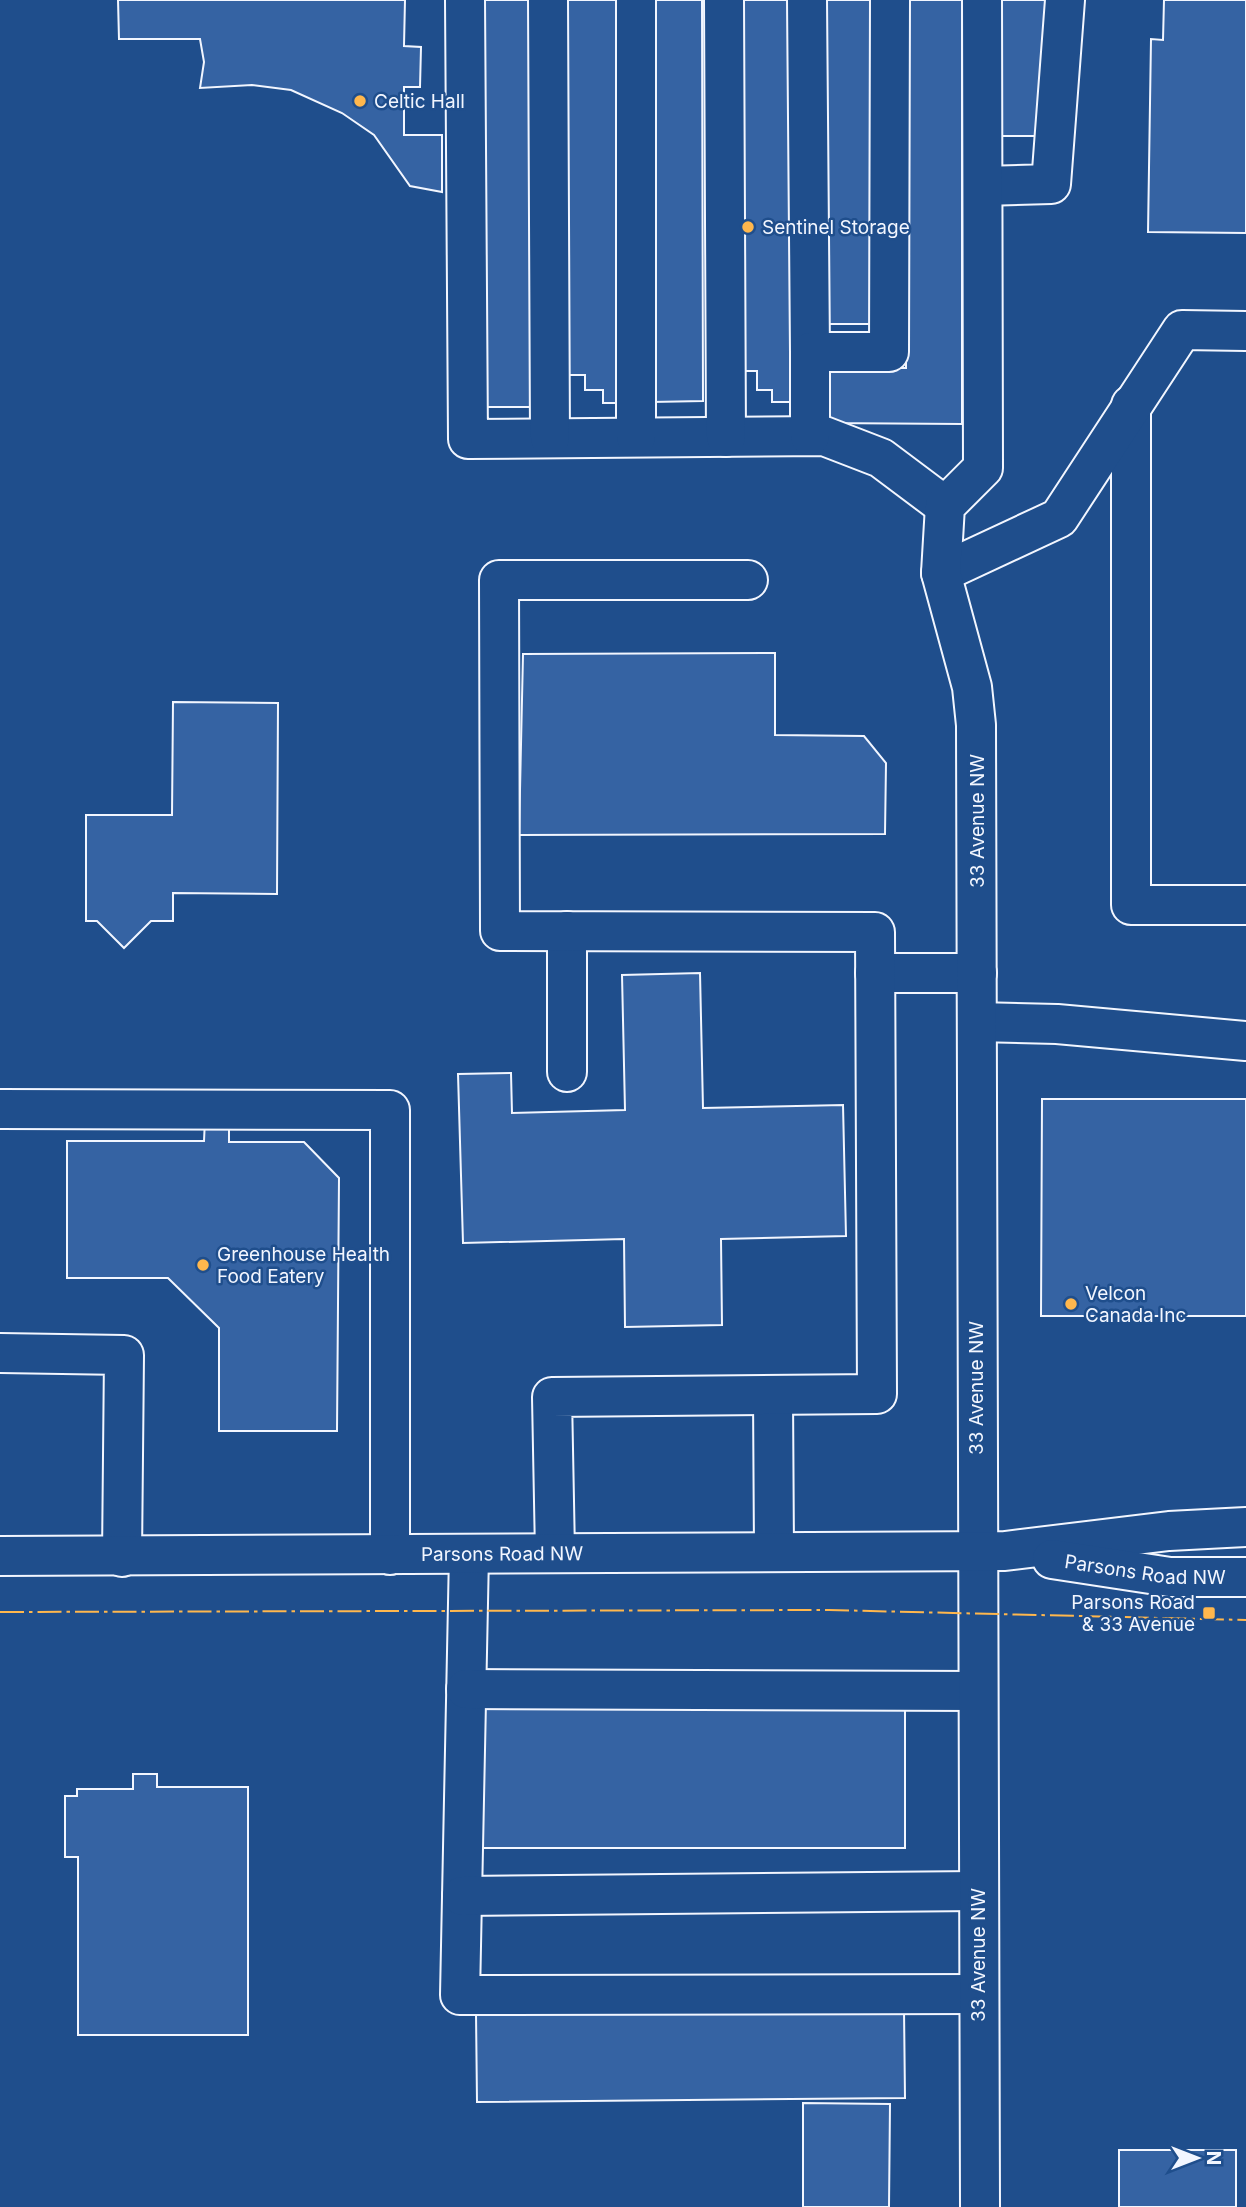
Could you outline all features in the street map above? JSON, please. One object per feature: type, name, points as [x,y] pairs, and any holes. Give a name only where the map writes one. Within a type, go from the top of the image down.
[{"type":"street","points":[[465,0],[468,439],[824,436],[881,457],[945,506],[983,468],[982,0]]},
{"type":"street","points":[[548,0],[551,438]]},
{"type":"street","points":[[636,0],[636,437]]},
{"type":"street","points":[[724,0],[726,437]]},
{"type":"street","points":[[807,0],[810,436]]},
{"type":"street","points":[[810,352],[889,352],[890,0]]},
{"type":"street","points":[[984,186],[1051,184],[1065,0]]},
{"type":"street","points":[[941,573],[1059,518],[1182,330],[1246,331]]},
{"type":"street","points":[[1131,405],[1131,905],[1246,905]]},
{"type":"street","name":"33 Avenue NW","points":[[945,506],[941,573],[972,687],[976,725],[977,1021],[991,1552],[977,1692],[980,2207]]},
{"type":"street","points":[[555,1553],[552,1397],[877,1394],[875,932],[500,931],[499,580],[748,580]]},
{"type":"street","points":[[567,931],[567,1072]]},
{"type":"street","points":[[875,973],[977,973]]},
{"type":"street","points":[[977,1021],[1057,1024],[1246,1041]]},
{"type":"street","points":[[0,1108],[390,1110],[390,1555]]},
{"type":"street","points":[[0,1353],[124,1355],[122,1557]]},
{"type":"street","points":[[773,1396],[774,1551]]},
{"type":"street","name":"Parsons Road NW","points":[[0,1556],[991,1552],[1169,1531],[1246,1527]]},
{"type":"street","name":"Parsons Road NW","points":[[991,1552],[1170,1577],[1246,1577]]},
{"type":"street","points":[[469,1554],[460,1995],[979,1994]]},
{"type":"street","points":[[466,1689],[977,1692]]},
{"type":"street","points":[[462,1896],[978,1891]]},
{"type":"building","name":"Celtic Hall","points":[[118,0],[405,0],[404,46],[421,47],[420,87],[404,87],[404,135],[442,135],[442,192],[410,186],[374,135],[342,113],[291,90],[252,85],[200,88],[204,62],[200,39],[119,39]]},
{"type":"building","points":[[478,0],[530,0],[530,407],[479,407]]},
{"type":"building","points":[[568,0],[619,0],[618,403],[603,403],[603,390],[585,390],[585,375],[568,375]]},
{"type":"building","points":[[651,0],[702,0],[703,401],[652,402]]},
{"type":"building","points":[[740,0],[792,0],[792,402],[772,402],[772,390],[757,390],[757,371],[740,371]]},
{"type":"building","points":[[824,0],[875,0],[875,324],[824,324]]},
{"type":"building","points":[[906,0],[962,0],[962,424],[823,423],[823,368],[906,368]]},
{"type":"building","points":[[997,0],[1048,0],[1048,136],[997,136]]},
{"type":"building","points":[[1164,0],[1246,0],[1246,233],[1148,232],[1151,39],[1163,40]]},
{"type":"building","points":[[775,653],[775,735],[864,736],[886,763],[885,834],[519,835],[523,654]]},
{"type":"building","points":[[173,702],[278,703],[277,894],[173,893],[173,921],[151,921],[124,948],[97,921],[86,921],[86,815],[172,815]]},
{"type":"building","points":[[700,973],[703,1108],[843,1105],[846,1236],[721,1239],[722,1325],[625,1327],[624,1239],[463,1243],[458,1074],[511,1073],[512,1113],[625,1110],[622,975]]},
{"type":"building","points":[[1042,1099],[1246,1099],[1246,1316],[1041,1316]]},
{"type":"building","points":[[205,1119],[229,1119],[229,1142],[304,1142],[339,1178],[337,1431],[219,1431],[219,1328],[168,1278],[67,1278],[67,1141],[204,1141]]},
{"type":"building","points":[[905,1702],[905,1848],[477,1848],[477,1703]]},
{"type":"building","points":[[133,1774],[157,1774],[157,1787],[248,1787],[248,2035],[78,2035],[78,1857],[65,1857],[65,1796],[77,1796],[77,1789],[133,1789]]},
{"type":"building","points":[[904,2009],[905,2098],[477,2102],[476,2013]]},
{"type":"building","points":[[803,2103],[890,2104],[889,2207],[803,2207]]},
{"type":"building","points":[[1119,2150],[1236,2150],[1236,2207],[1119,2207]]},
{"type":"power","points":[[0,1612],[829,1610],[1246,1620]]},
{"type":"place","name":"Celtic Hall","points":[[360,101]]},
{"type":"place","name":"Sentinel Storage","points":[[748,227]]},
{"type":"place","name":"Greenhouse Health Food Eatery","points":[[203,1265]]},
{"type":"place","name":"Velcon Canada Inc","points":[[1071,1304]]},
{"type":"place","name":"Parsons Road & 33 Avenue","points":[[1209,1613]]}]
